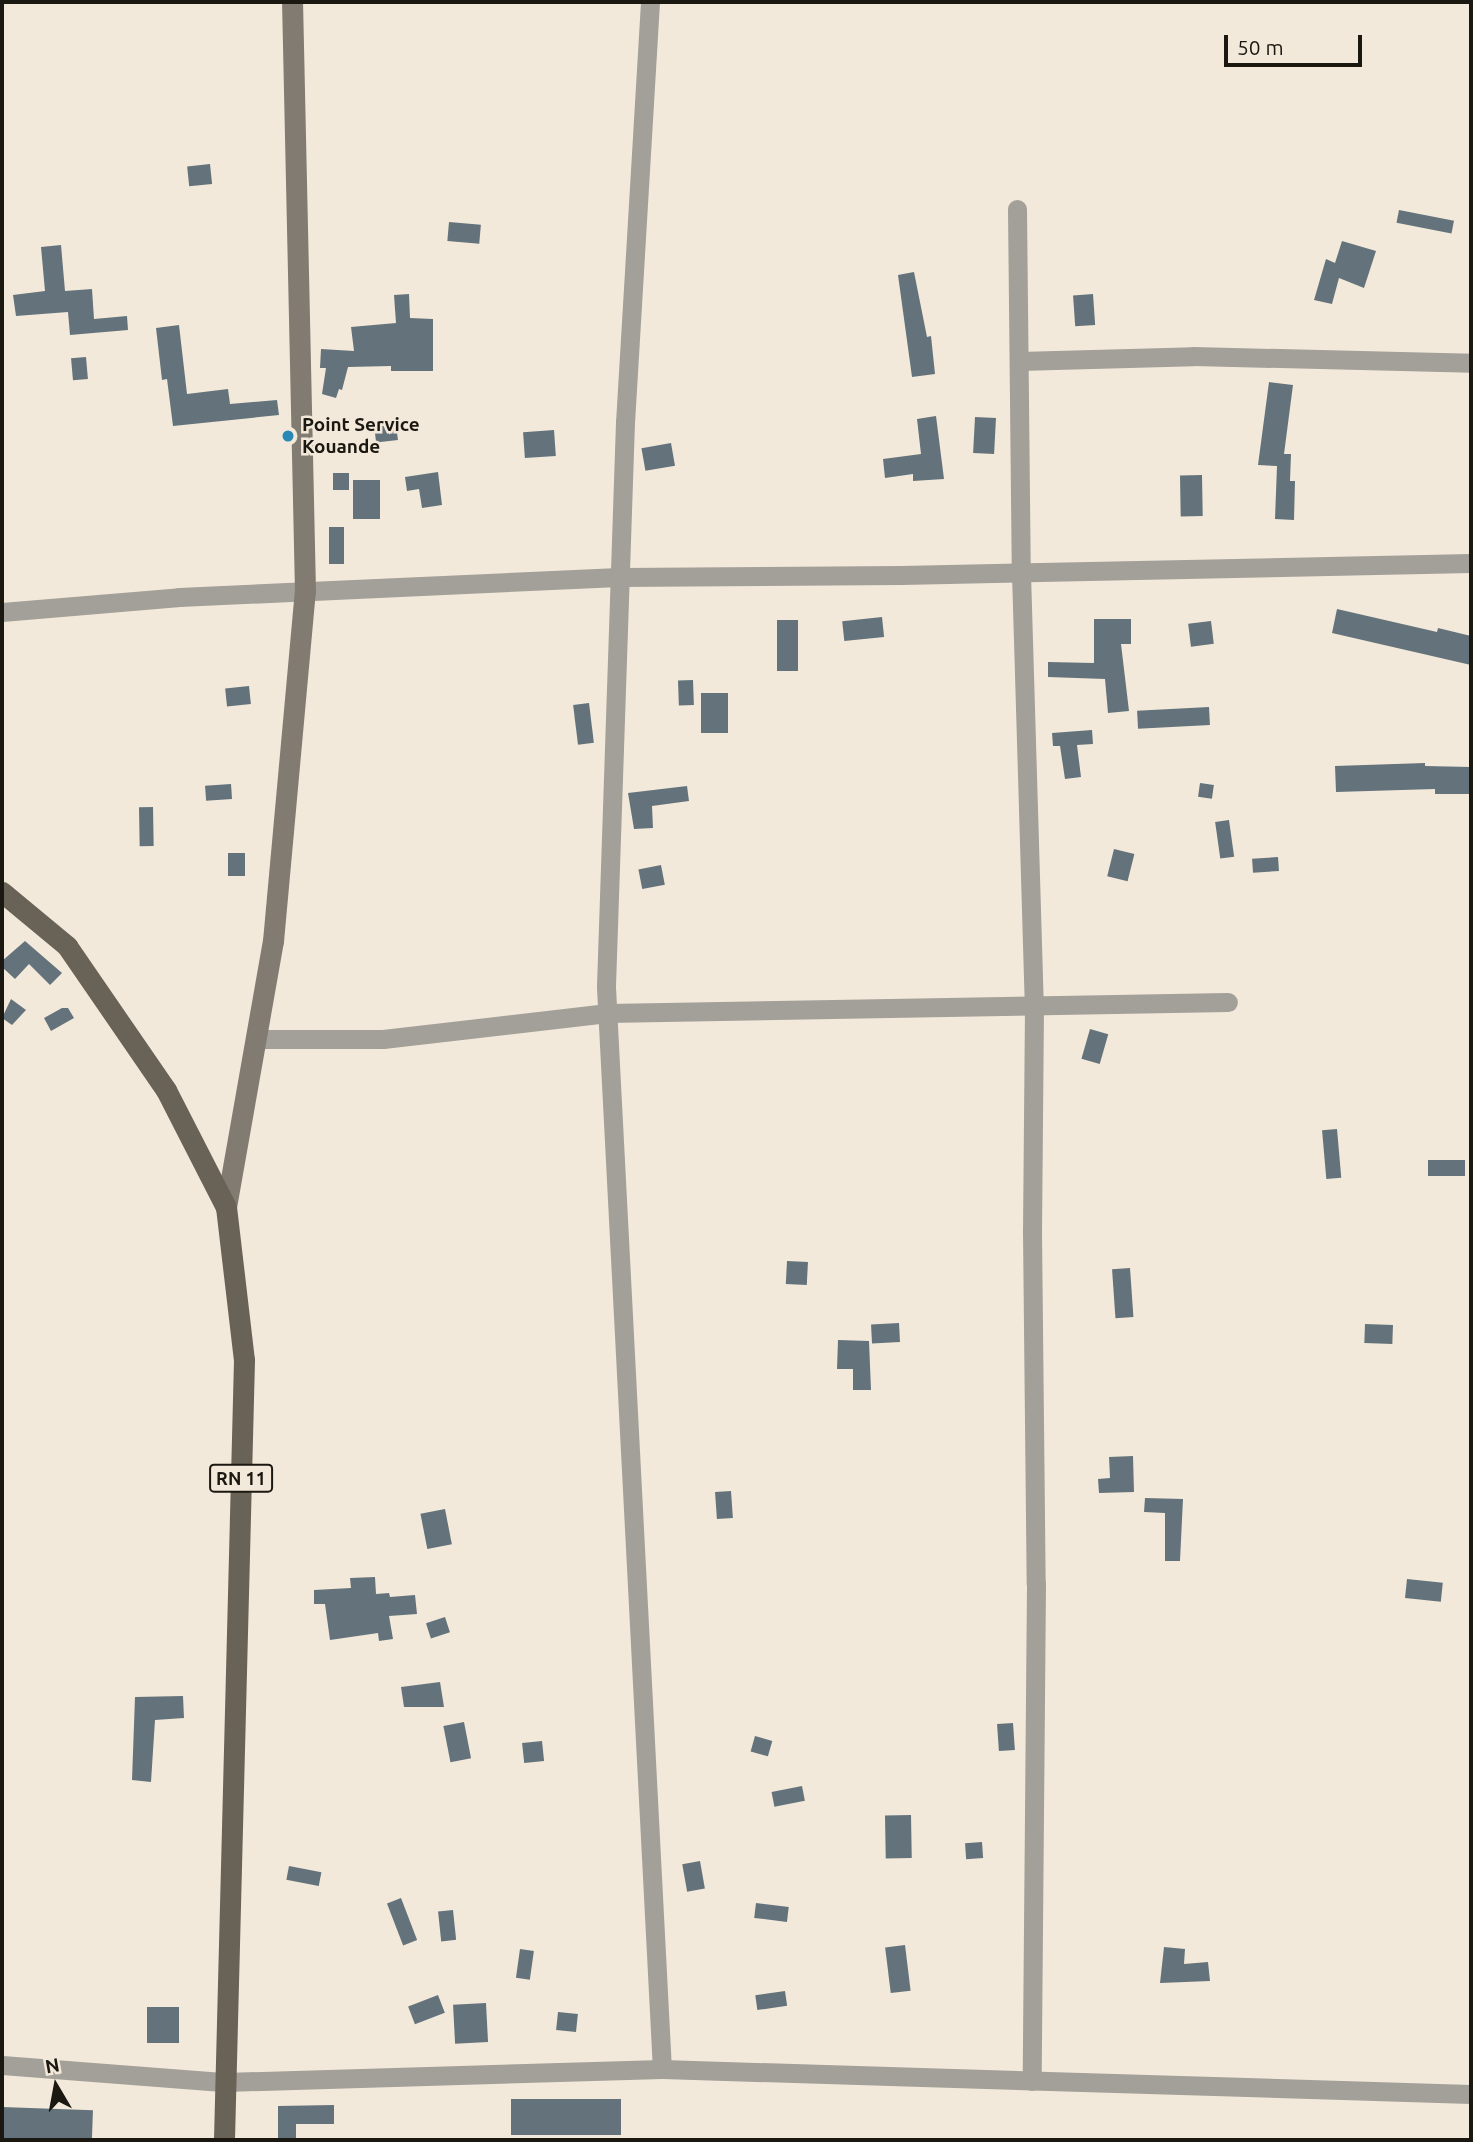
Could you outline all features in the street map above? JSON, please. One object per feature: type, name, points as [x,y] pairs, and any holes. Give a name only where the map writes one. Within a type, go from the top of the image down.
[{"type":"main road","name":"RN 11","points":[[2,892],[67,946],[166,1090],[226,1208],[244,1360],[224,2140]]},
{"type":"street","points":[[226,1208],[273,941],[306,591],[292,2]]},
{"type":"street","points":[[650,2],[625,408],[607,1013],[662,2069]]},
{"type":"street","points":[[1017,209],[1021,573],[1034,1006],[1032,1231],[1036,1584],[1032,2081]]},
{"type":"street","points":[[1019,361],[1192,356],[1471,363]]},
{"type":"street","points":[[2,612],[179,597],[620,577],[1021,573],[1471,563]]},
{"type":"street","points":[[255,1039],[383,1039],[607,1013],[1227,1002]]},
{"type":"street","points":[[2,2065],[225,2082],[662,2069],[1471,2094]]},
{"type":"building","points":[[210,164],[212,184],[189,186],[187,166]]},
{"type":"building","points":[[1399,210],[1454,221],[1451,233],[1397,223]]},
{"type":"building","points":[[449,222],[481,225],[479,244],[447,241]]},
{"type":"building","points":[[1342,241],[1376,251],[1364,288],[1339,278],[1332,304],[1314,300],[1326,259],[1335,263]]},
{"type":"building","points":[[61,245],[65,291],[92,289],[94,319],[127,316],[128,330],[70,335],[68,312],[16,316],[13,295],[45,291],[41,247]]},
{"type":"building","points":[[914,272],[927,337],[931,336],[935,374],[912,377],[898,275]]},
{"type":"building","points":[[409,294],[410,318],[433,319],[433,371],[391,371],[391,366],[348,367],[342,390],[339,389],[336,398],[322,394],[326,368],[320,368],[321,349],[354,351],[351,327],[396,323],[394,295]]},
{"type":"building","points":[[1093,294],[1095,325],[1075,326],[1073,295]]},
{"type":"building","points":[[179,325],[187,394],[228,389],[230,404],[277,400],[279,415],[173,426],[167,379],[162,380],[156,328]]},
{"type":"building","points":[[86,357],[88,379],[73,380],[71,358]]},
{"type":"building","points":[[1269,382],[1293,385],[1284,454],[1291,454],[1290,481],[1295,481],[1294,520],[1275,519],[1277,466],[1258,465]]},
{"type":"building","points":[[936,416],[944,479],[913,481],[913,474],[885,478],[883,459],[921,454],[917,419]]},
{"type":"building","points":[[975,417],[996,418],[994,454],[973,453]]},
{"type":"building","points":[[396,424],[398,440],[376,443],[374,427]]},
{"type":"building","points":[[554,430],[556,456],[525,458],[523,432]]},
{"type":"building","points":[[671,443],[675,466],[645,471],[641,448]]},
{"type":"building","points":[[438,472],[442,505],[422,508],[419,489],[407,491],[405,477]]},
{"type":"building","points":[[333,473],[349,473],[349,490],[333,490]]},
{"type":"building","points":[[1180,475],[1202,475],[1203,516],[1181,516]]},
{"type":"building","points":[[353,480],[380,480],[380,519],[353,519]]},
{"type":"building","points":[[329,527],[344,527],[344,564],[329,564]]},
{"type":"building","points":[[1337,609],[1437,632],[1438,628],[1471,636],[1471,665],[1332,633]]},
{"type":"building","points":[[882,617],[884,637],[844,641],[842,621]]},
{"type":"building","points":[[1094,619],[1131,619],[1131,644],[1121,644],[1129,711],[1108,713],[1105,679],[1048,677],[1048,662],[1094,663]]},
{"type":"building","points":[[777,620],[798,620],[798,671],[777,671]]},
{"type":"building","points":[[1211,621],[1214,644],[1191,647],[1188,624]]},
{"type":"building","points":[[693,680],[694,705],[679,706],[678,681]]},
{"type":"building","points":[[249,686],[251,704],[227,706],[225,689]]},
{"type":"building","points":[[701,693],[728,693],[728,733],[701,733]]},
{"type":"building","points":[[589,703],[594,743],[578,745],[573,705]]},
{"type":"building","points":[[1209,707],[1210,725],[1138,729],[1137,711]]},
{"type":"building","points":[[1092,730],[1093,744],[1077,745],[1081,777],[1065,779],[1060,746],[1053,746],[1052,733]]},
{"type":"building","points":[[1425,763],[1425,766],[1471,767],[1471,794],[1435,794],[1435,789],[1336,792],[1335,766]]},
{"type":"building","points":[[1200,783],[1214,785],[1212,799],[1198,797]]},
{"type":"building","points":[[231,784],[232,799],[206,801],[205,786]]},
{"type":"building","points":[[687,786],[689,801],[652,806],[653,828],[634,829],[628,793]]},
{"type":"building","points":[[139,807],[153,807],[154,846],[140,846]]},
{"type":"building","points":[[1229,820],[1234,857],[1220,859],[1215,822]]},
{"type":"building","points":[[1114,849],[1134,854],[1128,881],[1107,876]]},
{"type":"building","points":[[228,853],[245,853],[245,876],[228,876]]},
{"type":"building","points":[[1278,857],[1279,871],[1253,873],[1252,859]]},
{"type":"building","points":[[661,865],[665,885],[642,889],[638,869]]},
{"type":"building","points":[[25,941],[62,973],[50,985],[29,964],[15,979],[2,967],[2,961]]},
{"type":"building","points":[[11,999],[26,1010],[12,1025],[2,1018]]},
{"type":"building","points":[[62,1008],[68,1008],[74,1018],[51,1031],[44,1018]]},
{"type":"building","points":[[1090,1029],[1108,1034],[1100,1064],[1081,1059]]},
{"type":"building","points":[[1337,1129],[1341,1178],[1326,1179],[1322,1130]]},
{"type":"building","points":[[1428,1160],[1465,1160],[1465,1176],[1428,1176]]},
{"type":"building","points":[[787,1261],[808,1262],[807,1285],[786,1284]]},
{"type":"building","points":[[1130,1268],[1133,1317],[1115,1318],[1112,1269]]},
{"type":"building","points":[[899,1323],[900,1342],[872,1343],[871,1324]]},
{"type":"building","points":[[1365,1324],[1393,1325],[1392,1344],[1364,1343]]},
{"type":"building","points":[[838,1340],[869,1341],[871,1390],[853,1390],[853,1369],[837,1369]]},
{"type":"building","points":[[1133,1456],[1134,1492],[1099,1493],[1098,1479],[1110,1478],[1109,1457]]},
{"type":"building","points":[[731,1491],[733,1518],[717,1519],[715,1492]]},
{"type":"building","points":[[1145,1498],[1183,1499],[1180,1561],[1165,1561],[1165,1513],[1144,1512]]},
{"type":"building","points":[[445,1509],[452,1544],[427,1549],[420,1514]]},
{"type":"building","points":[[375,1577],[376,1594],[389,1593],[390,1597],[415,1595],[417,1614],[389,1616],[393,1639],[379,1641],[378,1633],[330,1640],[325,1604],[314,1604],[314,1590],[351,1588],[350,1578]]},
{"type":"building","points":[[1407,1579],[1443,1583],[1441,1602],[1405,1598]]},
{"type":"building","points":[[445,1617],[450,1632],[431,1638],[426,1623]]},
{"type":"building","points":[[440,1682],[444,1707],[404,1707],[401,1687]]},
{"type":"building","points":[[183,1696],[184,1718],[155,1720],[151,1782],[132,1780],[135,1697]]},
{"type":"building","points":[[464,1722],[471,1758],[450,1762],[443,1726]]},
{"type":"building","points":[[1013,1723],[1015,1750],[999,1751],[997,1724]]},
{"type":"building","points":[[755,1736],[772,1741],[768,1756],[751,1751]]},
{"type":"building","points":[[542,1741],[544,1761],[524,1763],[522,1743]]},
{"type":"building","points":[[802,1786],[805,1801],[774,1807],[772,1792]]},
{"type":"building","points":[[885,1815],[911,1815],[912,1858],[886,1858]]},
{"type":"building","points":[[982,1842],[983,1858],[966,1859],[965,1843]]},
{"type":"building","points":[[700,1861],[705,1889],[687,1892],[682,1864]]},
{"type":"building","points":[[289,1866],[321,1872],[319,1886],[286,1880]]},
{"type":"building","points":[[401,1898],[417,1940],[403,1945],[387,1903]]},
{"type":"building","points":[[756,1903],[789,1907],[787,1922],[754,1918]]},
{"type":"building","points":[[453,1910],[456,1940],[441,1941],[438,1912]]},
{"type":"building","points":[[905,1945],[911,1991],[891,1993],[885,1947]]},
{"type":"building","points":[[1164,1947],[1185,1949],[1184,1964],[1208,1962],[1210,1981],[1160,1983]]},
{"type":"building","points":[[520,1949],[534,1951],[530,1980],[516,1978]]},
{"type":"building","points":[[785,1991],[787,2006],[757,2010],[755,1995]]},
{"type":"building","points":[[438,1995],[445,2013],[415,2024],[408,2006]]},
{"type":"building","points":[[486,2003],[488,2042],[455,2044],[453,2005]]},
{"type":"building","points":[[147,2007],[179,2007],[179,2043],[147,2043]]},
{"type":"building","points":[[558,2012],[578,2014],[576,2032],[556,2030]]},
{"type":"building","points":[[511,2099],[621,2099],[621,2135],[511,2135]]},
{"type":"building","points":[[334,2105],[334,2124],[296,2124],[296,2140],[278,2140],[278,2106]]},
{"type":"building","points":[[2,2107],[93,2110],[92,2140],[2,2138]]},
{"type":"place","name":"Point Service Kouande","points":[[288,436]]}]
